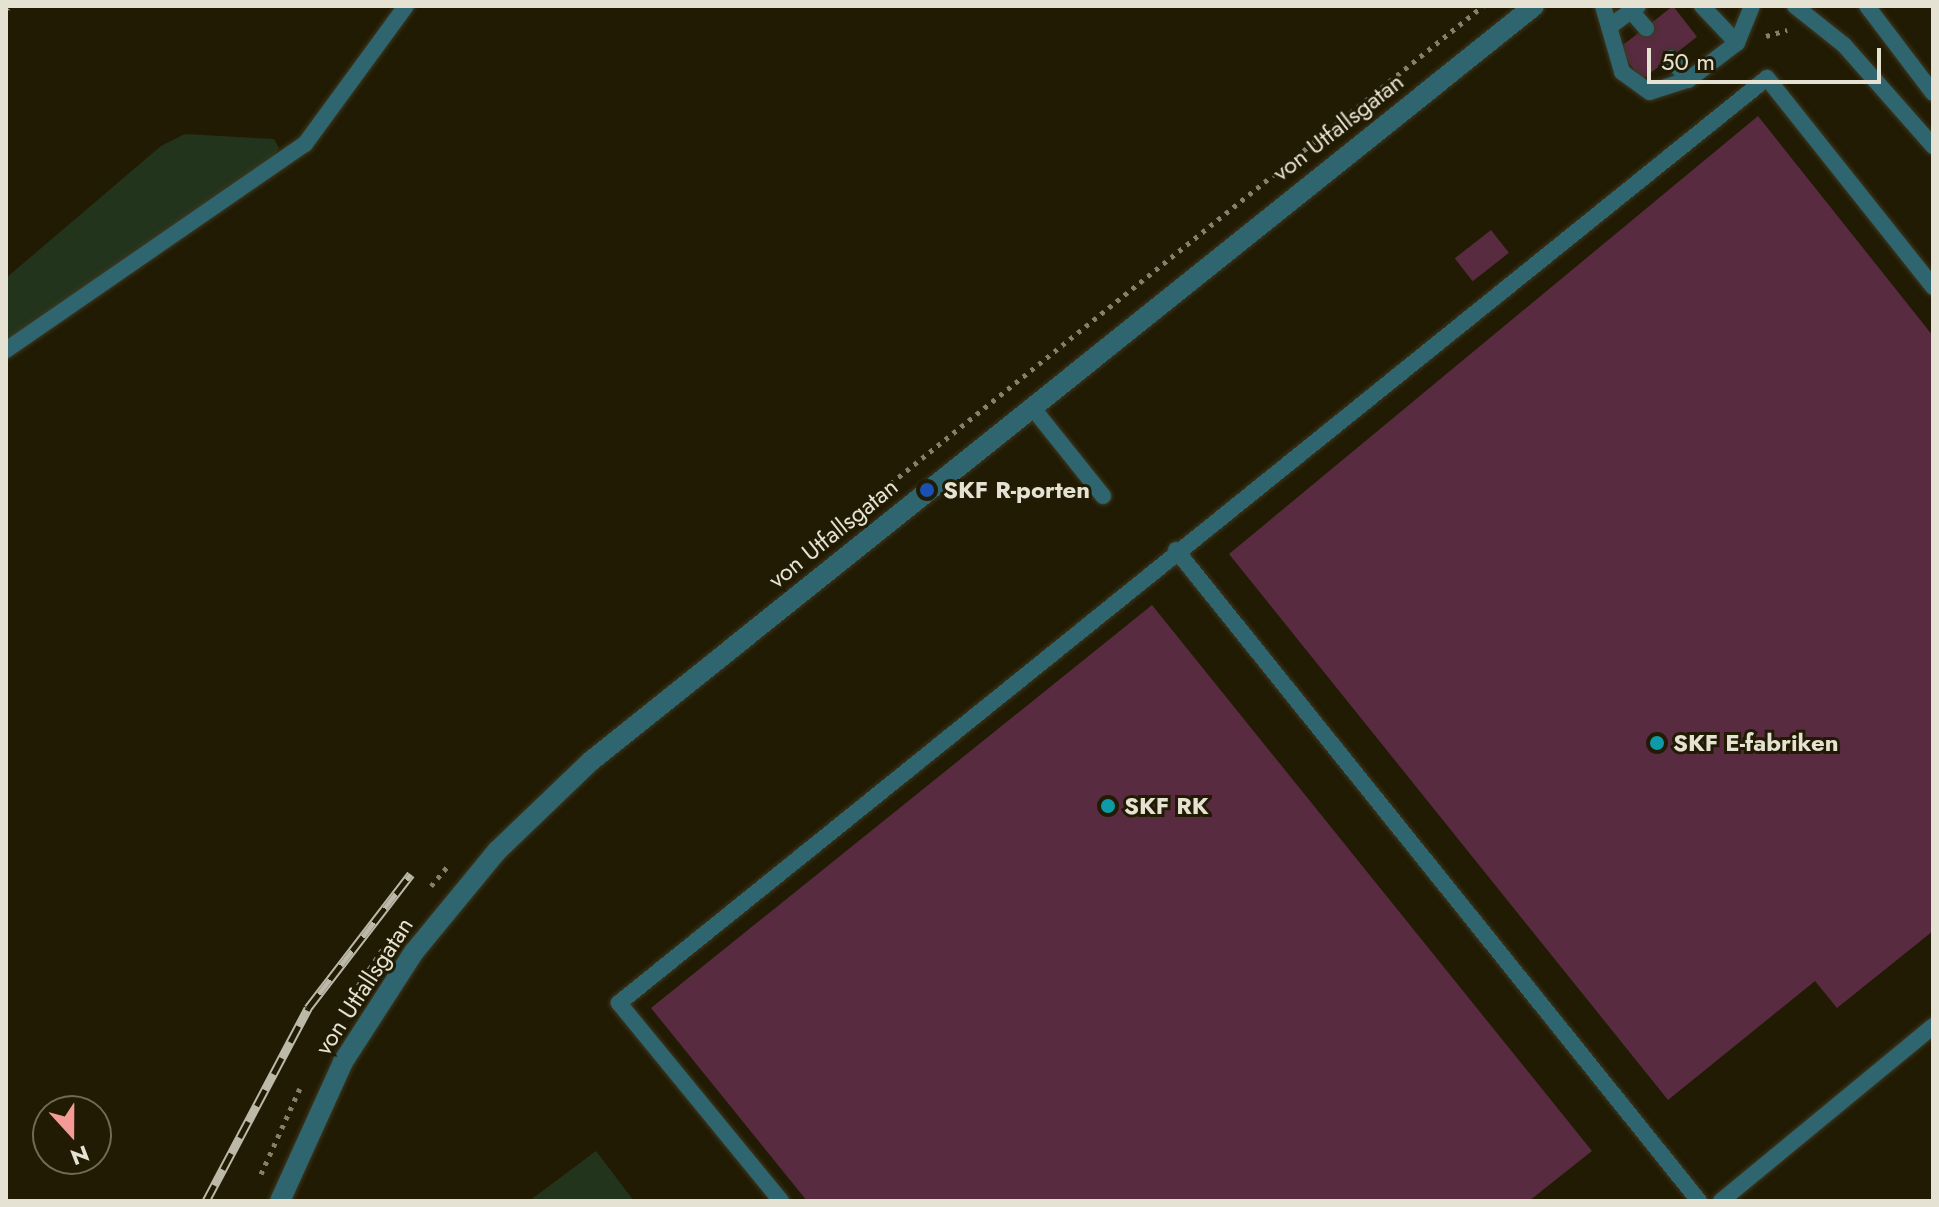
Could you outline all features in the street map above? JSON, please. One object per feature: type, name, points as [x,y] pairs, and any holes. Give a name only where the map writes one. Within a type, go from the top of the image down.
[{"type":"street","name":"von Utfallsgatan","points":[[280,1201],[343,1062],[414,952],[497,851],[591,761],[1534,6]]},
{"type":"lane","points":[[6,350],[305,144],[406,6]]},
{"type":"lane","points":[[1603,6],[1622,72],[1650,92],[1688,80],[1737,43],[1752,6]]},
{"type":"lane","points":[[1702,6],[1737,43]]},
{"type":"lane","points":[[1795,6],[1844,45],[1933,146]]},
{"type":"lane","points":[[1867,6],[1933,93]]},
{"type":"lane","points":[[1609,27],[1634,8],[1646,28]]},
{"type":"lane","points":[[1671,58],[1688,80]]},
{"type":"lane","points":[[781,1201],[619,1003],[1176,550],[1767,78],[1933,287]]},
{"type":"lane","points":[[1032,407],[1103,496]]},
{"type":"lane","points":[[1176,550],[1699,1201]]},
{"type":"lane","points":[[1721,1201],[1933,1026]]},
{"type":"green space","points":[[185,134],[274,139],[279,148],[272,161],[6,345],[6,278],[161,146]]},
{"type":"green space","points":[[596,1151],[634,1201],[529,1201]]},
{"type":"building","points":[[1673,6],[1697,37],[1642,80],[1618,49]]},
{"type":"building","name":"SKF E-fabriken","points":[[1758,116],[1933,336],[1933,931],[1837,1008],[1815,981],[1668,1100],[1229,554]]},
{"type":"building","points":[[1491,230],[1509,253],[1473,281],[1455,258]]},
{"type":"building","name":"SKF RK","points":[[1152,605],[1592,1151],[1529,1201],[807,1201],[651,1008]]},
{"type":"railway","points":[[206,1201],[308,1008],[411,874]]},
{"type":"place","name":"SKF R-porten","points":[[927,490]]},
{"type":"place","name":"SKF E-fabriken","points":[[1657,743]]},
{"type":"place","name":"SKF RK","points":[[1108,806]]}]
